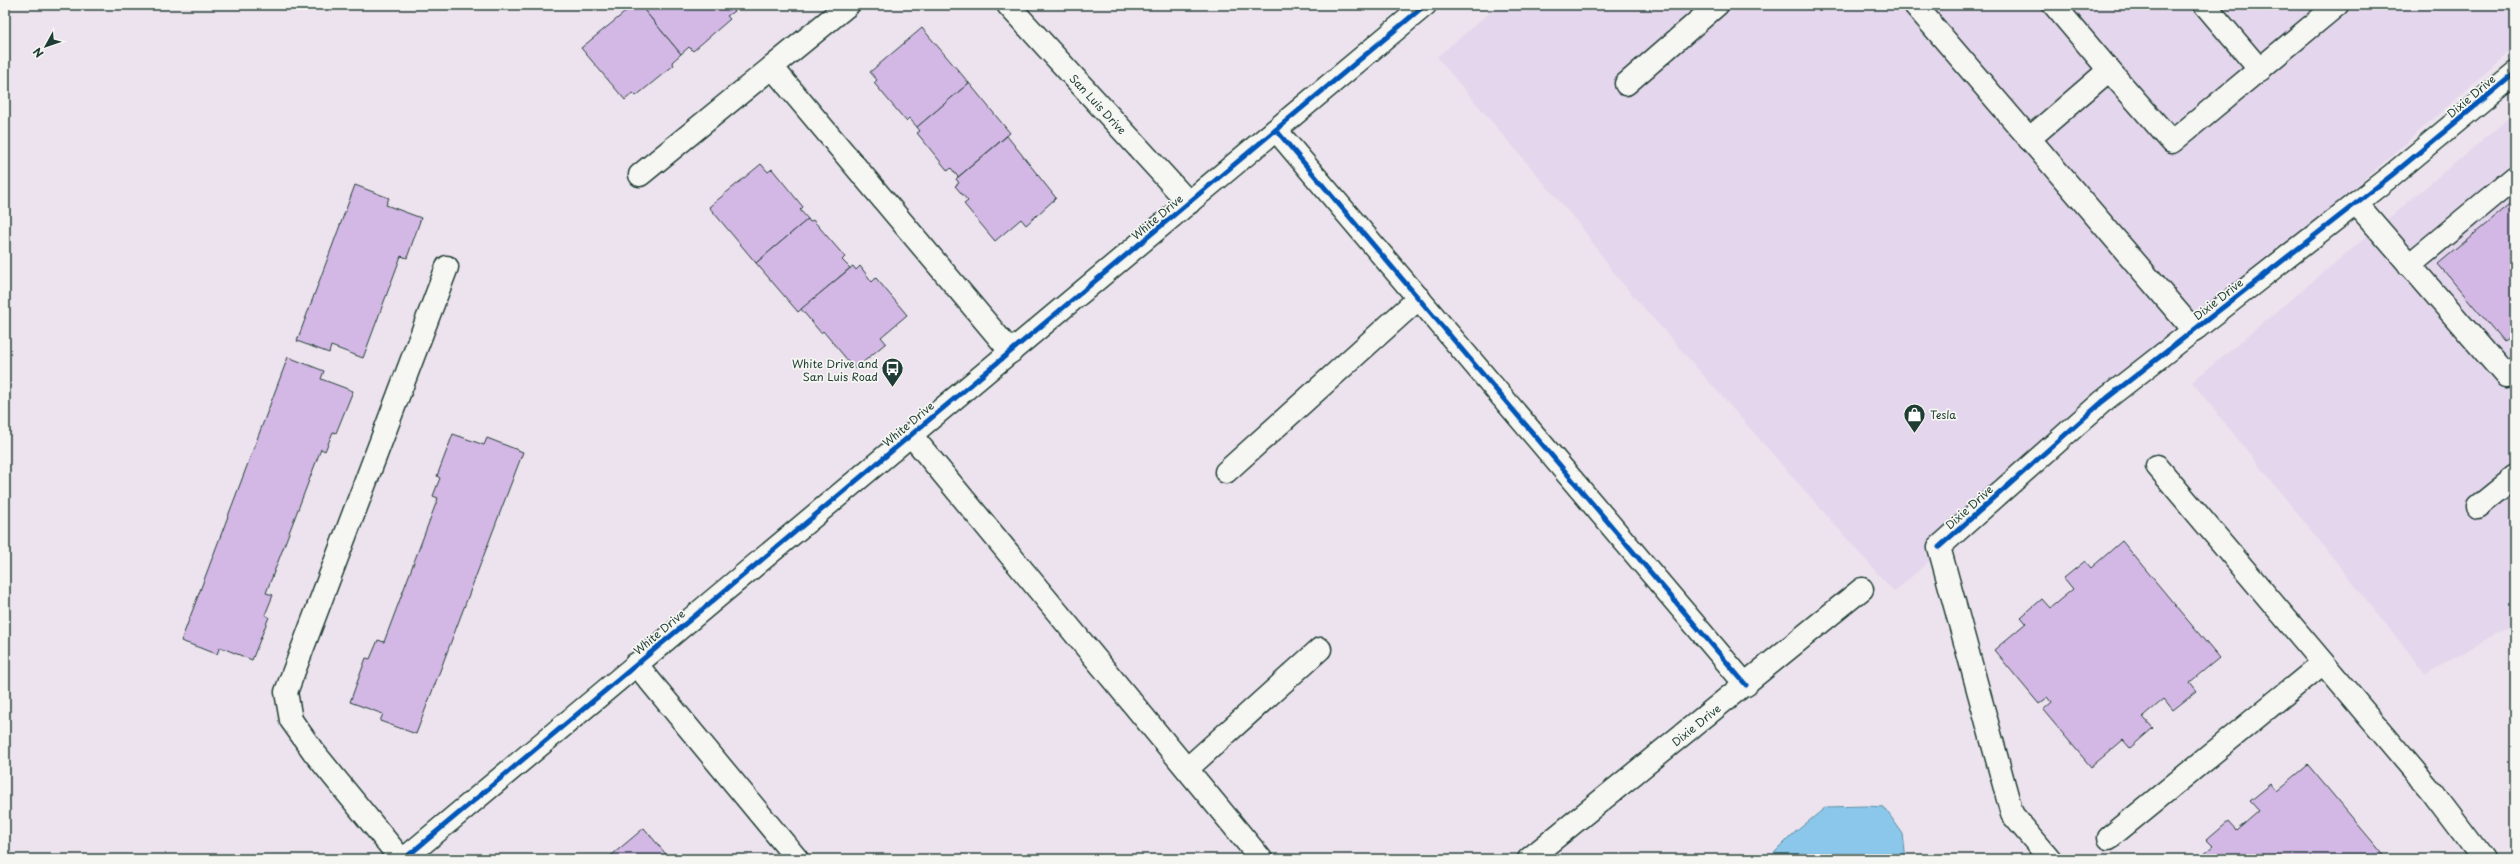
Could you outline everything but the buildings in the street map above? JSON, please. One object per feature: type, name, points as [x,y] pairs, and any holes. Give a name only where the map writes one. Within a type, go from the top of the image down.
[{"type":"street","points":[[640,175],[848,5]]},
{"type":"street","name":"San Luis Drive","points":[[1008,5],[1189,203]]},
{"type":"street","name":"White Drive","points":[[406,858],[1424,5]]},
{"type":"street","points":[[1626,84],[1717,5]]},
{"type":"street","points":[[1915,5],[2194,330]]},
{"type":"street","points":[[2054,5],[2172,142],[2337,5]]},
{"type":"street","points":[[2205,5],[2260,70]]},
{"type":"street","points":[[772,67],[1010,352]]},
{"type":"street","points":[[2029,139],[2109,70]]},
{"type":"street","name":"Dixie Drive","points":[[2050,859],[2012,814],[1939,547],[2102,402],[2356,203],[2515,72]]},
{"type":"street","points":[[1276,130],[1746,685]]},
{"type":"street","points":[[2410,264],[2515,177]]},
{"type":"street","points":[[2356,203],[2506,376],[2515,368]]},
{"type":"street","points":[[406,858],[312,751],[291,720],[286,692],[447,267]]},
{"type":"street","points":[[1226,472],[1419,298]]},
{"type":"street","points":[[911,435],[1261,859]]},
{"type":"street","points":[[2157,466],[2433,793],[2483,859]]},
{"type":"street","points":[[2478,507],[2515,477]]},
{"type":"street","name":"Dixie Drive","points":[[1529,859],[1746,685],[1862,589]]},
{"type":"street","points":[[1186,769],[1320,649]]},
{"type":"street","points":[[2109,838],[2323,663]]},
{"type":"street","points":[[636,664],[797,859]]},
{"type":"shaded area","name":"Tesla","points":[[1499,5],[2515,5],[2515,47],[1894,592],[1616,276],[1583,229],[1437,57]]},
{"type":"shaded area","points":[[2515,113],[2515,623],[2426,674],[2192,382]]},
{"type":"water","points":[[1826,807],[1884,807],[1903,834],[1906,859],[1768,859],[1793,834]]},
{"type":"cycle path","points":[[404,859],[1425,5]]},
{"type":"cycle path","points":[[1939,547],[2102,402],[2392,175],[2515,73]]},
{"type":"cycle path","points":[[1276,130],[1746,685]]},
{"type":"place","name":"White Drive and San Luis Road","points":[[893,388]]},
{"type":"place","name":"Tesla","points":[[1915,434]]}]
